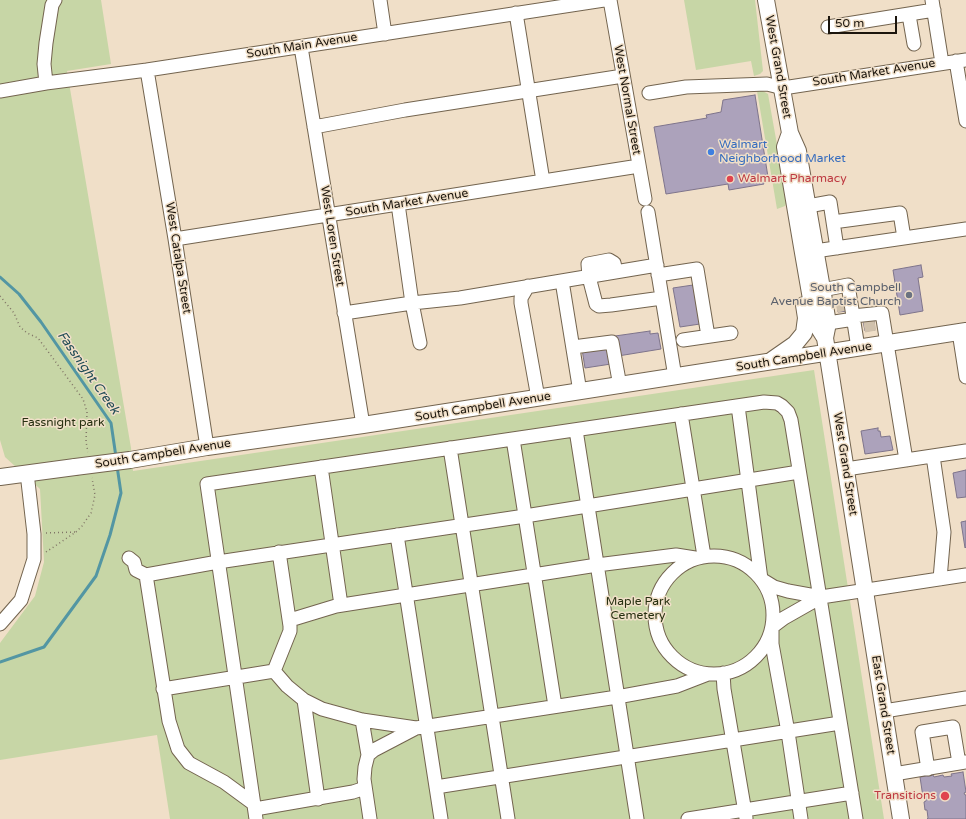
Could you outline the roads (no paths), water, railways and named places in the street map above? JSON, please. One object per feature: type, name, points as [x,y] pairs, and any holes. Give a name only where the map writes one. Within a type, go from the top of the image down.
[{"type":"main road","name":"West Grand Street","points":[[766,0],[783,88],[790,134],[798,151],[808,206],[822,290],[827,338],[865,591]]},
{"type":"main road","name":"West Grand Street","points":[[790,134],[785,147],[805,268],[815,322],[827,338]]},
{"type":"main road","points":[[769,362],[795,344],[804,333],[806,318],[801,281],[805,268]]},
{"type":"main road","name":"South Campbell Avenue","points":[[0,476],[130,460],[769,362],[827,338],[858,348],[963,332]]},
{"type":"main road","name":"East Grand Street","points":[[865,591],[901,819]]},
{"type":"street","points":[[46,83],[44,64],[46,43],[52,5],[55,0]]},
{"type":"street","points":[[380,0],[385,34]]},
{"type":"street","name":"South Main Avenue","points":[[0,91],[604,0]]},
{"type":"street","name":"West Normal Street","points":[[610,0],[662,298],[674,377]]},
{"type":"street","points":[[828,27],[909,14],[933,5],[942,63]]},
{"type":"street","points":[[516,13],[543,181]]},
{"type":"street","points":[[909,14],[914,44]]},
{"type":"street","name":"West Loren Street","points":[[300,47],[363,425]]},
{"type":"street","points":[[961,60],[966,121]]},
{"type":"street","name":"South Market Avenue","points":[[783,88],[961,60]]},
{"type":"street","name":"West Catalpa Street","points":[[147,70],[207,447]]},
{"type":"street","points":[[314,127],[405,110],[623,76]]},
{"type":"street","points":[[649,93],[686,87],[767,84],[783,88]]},
{"type":"street","name":"South Market Avenue","points":[[175,239],[639,166]]},
{"type":"street","points":[[808,206],[830,202],[837,248]]},
{"type":"street","points":[[398,204],[412,303],[420,343]]},
{"type":"street","points":[[833,222],[900,213],[904,238]]},
{"type":"street","points":[[815,251],[966,230]]},
{"type":"street","points":[[344,313],[460,298],[616,272],[697,269],[708,336]]},
{"type":"street","points":[[589,277],[594,301],[599,306],[662,298]]},
{"type":"street","points":[[562,281],[580,392]]},
{"type":"street","points":[[822,290],[848,285],[857,319],[858,348]]},
{"type":"street","points":[[528,286],[521,298],[521,303],[538,398]]},
{"type":"street","points":[[839,287],[857,319],[886,343],[906,460]]},
{"type":"street","points":[[827,338],[857,319]]},
{"type":"street","points":[[963,332],[966,377]]},
{"type":"street","points":[[683,340],[731,333]]},
{"type":"street","points":[[573,347],[612,342],[620,386]]},
{"type":"street","points":[[255,811],[207,484],[772,402],[786,408],[791,420],[856,819]]},
{"type":"street","points":[[738,406],[761,579]]},
{"type":"street","points":[[681,414],[693,489],[700,557]]},
{"type":"street","points":[[576,430],[637,819]]},
{"type":"street","points":[[513,439],[555,706]]},
{"type":"street","points":[[450,448],[508,819]]},
{"type":"street","points":[[846,469],[966,451]]},
{"type":"street","points":[[933,456],[944,532],[940,579]]},
{"type":"street","points":[[321,467],[341,605]]},
{"type":"street","points":[[128,558],[134,562],[136,570],[146,574],[279,552],[525,516],[799,472]]},
{"type":"street","points":[[0,624],[21,600],[34,559],[34,534],[27,473]]},
{"type":"street","points":[[397,535],[422,727],[436,787],[441,819]]},
{"type":"street","points":[[274,671],[290,631],[290,620],[279,552]]},
{"type":"street","points":[[290,620],[316,611],[341,605],[597,565],[676,556],[720,556],[736,560],[750,568],[761,579],[768,590],[771,599],[773,613],[772,644],[788,732],[801,819]]},
{"type":"street","points":[[700,557],[687,562],[673,571],[663,585],[656,600],[655,617],[658,634],[666,649],[677,661],[692,670],[708,674],[723,674],[737,670],[759,653],[767,641],[772,627],[784,618],[821,597]]},
{"type":"street","points":[[146,574],[163,689],[169,721],[178,749],[189,763],[224,782],[255,811]]},
{"type":"street","points":[[761,579],[774,587],[821,597],[966,575]]},
{"type":"street","points":[[274,671],[287,686],[304,700],[322,709],[362,720],[422,727],[677,686],[708,674]]},
{"type":"street","points":[[163,689],[274,671]]},
{"type":"street","points":[[723,674],[724,689],[745,815]]},
{"type":"street","points":[[884,710],[966,698]]},
{"type":"street","points":[[304,700],[318,798]]},
{"type":"street","points":[[362,720],[368,755],[365,767],[365,788],[370,819]]},
{"type":"street","points":[[436,787],[840,723]]},
{"type":"street","points":[[368,755],[374,750],[422,727]]},
{"type":"street","points":[[894,774],[963,762],[953,727],[922,732],[928,768]]},
{"type":"street","points":[[255,811],[353,792],[365,788]]},
{"type":"street","points":[[688,819],[745,815],[799,802],[852,793]]},
{"type":"waterway","name":"Fassnight Creek","points":[[0,277],[19,294],[41,322],[111,423],[116,457]]},
{"type":"waterway","name":"Fassnight Creek","points":[[0,662],[44,647],[96,576],[110,535],[121,493],[117,466]]},
{"type":"tunnel","points":[[842,302],[844,311]]},
{"type":"tunnel","points":[[864,326],[875,324]]},
{"type":"place","name":"Walmart Neighborhood Market","points":[[711,152]]},
{"type":"place","name":"Walmart Pharmacy","points":[[730,179]]},
{"type":"place","name":"South Campbell Avenue Baptist Church","points":[[909,295]]},
{"type":"place","name":"Transitions","points":[[945,796]]},
{"type":"park label","name":"Fassnight park","points":[[63,423]]},
{"type":"park label","name":"Maple Park Cemetery","points":[[638,609]]}]
